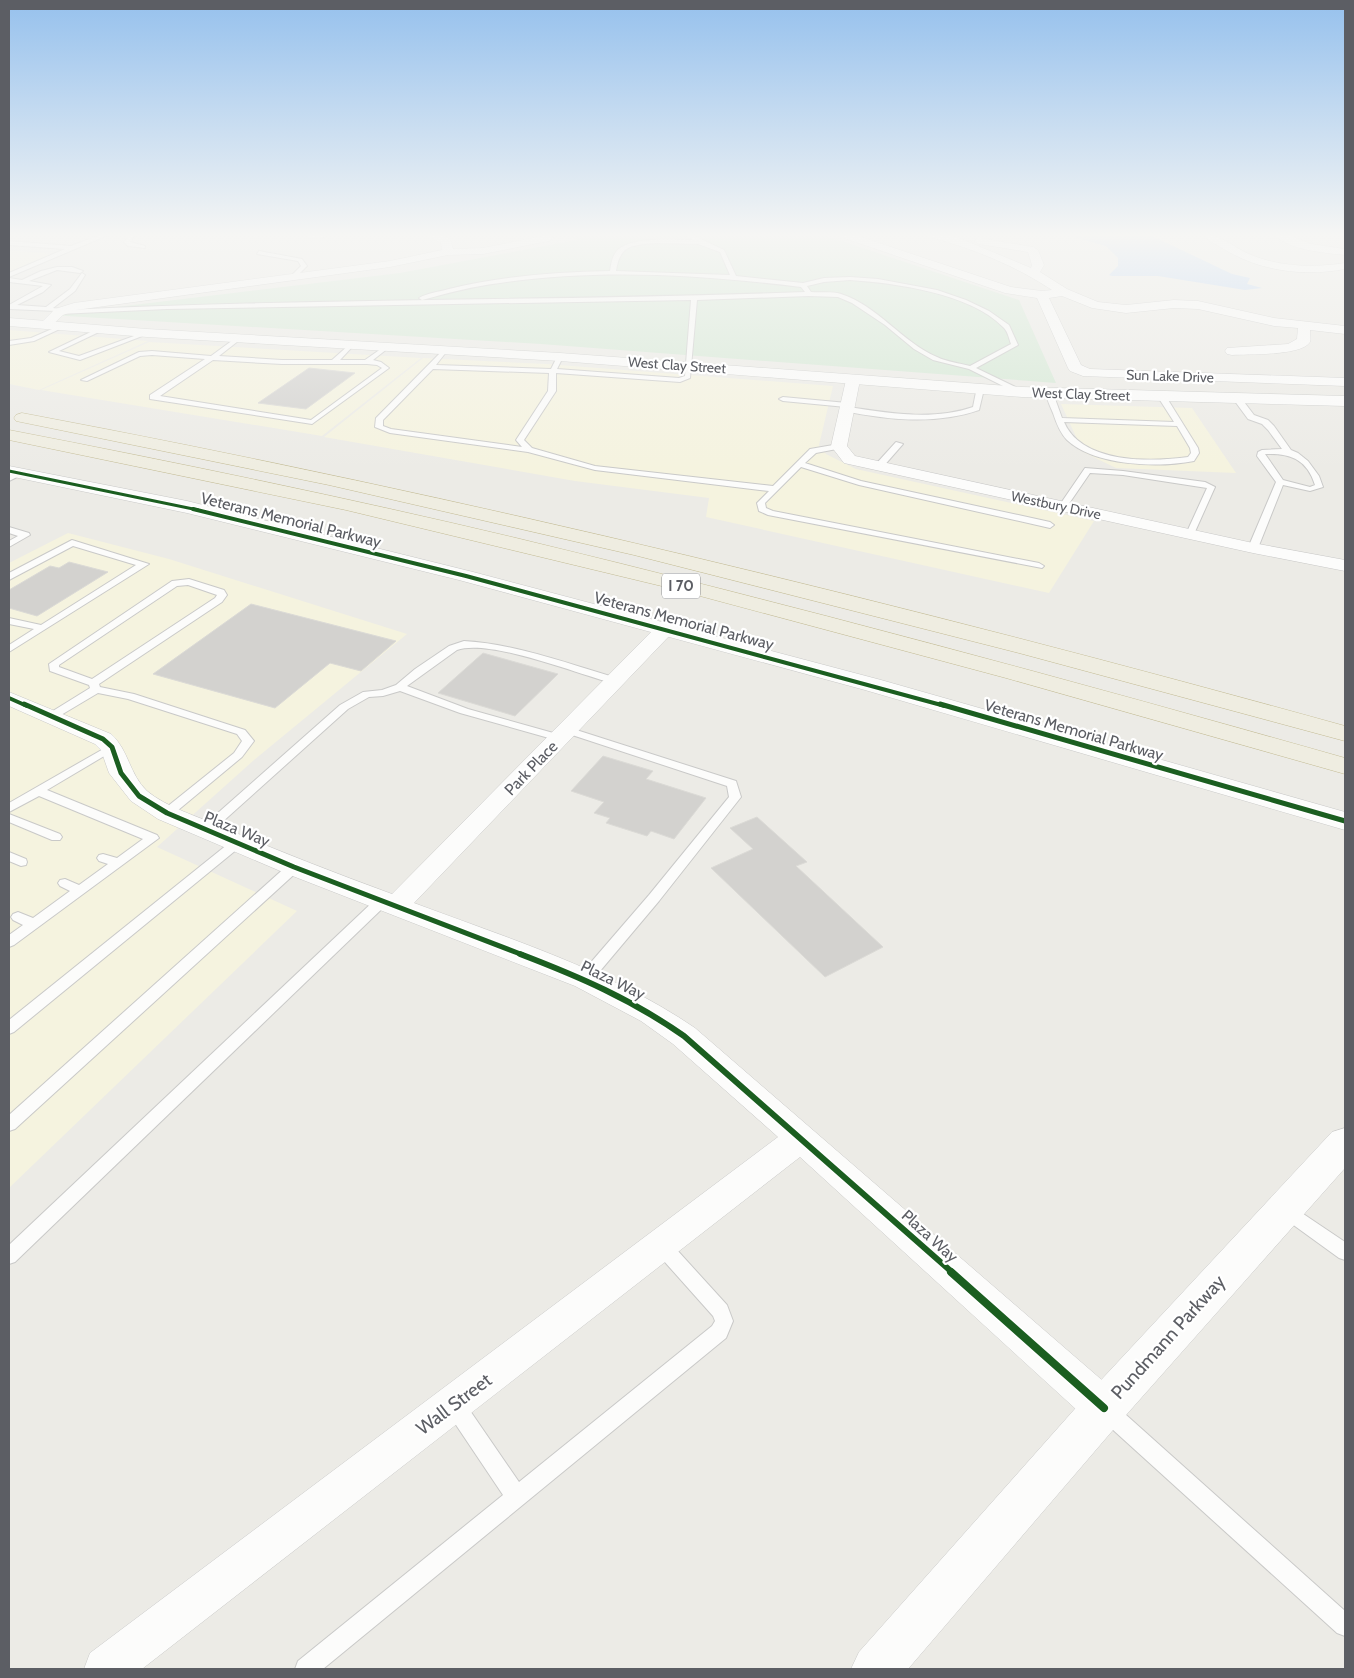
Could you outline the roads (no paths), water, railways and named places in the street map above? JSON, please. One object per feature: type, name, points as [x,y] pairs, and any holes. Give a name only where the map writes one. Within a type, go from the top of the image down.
[{"type":"highway","name":"I 70","points":[[9,416],[304,474],[628,547],[1006,643],[1345,734]]},
{"type":"highway","name":"I 70","points":[[9,435],[321,500],[620,570],[979,664],[1345,766]]},
{"type":"main road","name":"West Clay Street","points":[[9,322],[45,325],[58,314],[99,330],[560,357],[1022,392],[1238,400],[1345,401]]},
{"type":"main road","name":"Veterans Memorial Parkway","points":[[13,475],[187,507],[466,576],[873,685],[1345,822]]},
{"type":"main road","name":"Pundmann Parkway","points":[[890,1664],[1104,1408],[1345,1143]]},
{"type":"street","points":[[58,314],[62,313]]},
{"type":"street","name":"Sun Lake Drive","points":[[1050,313],[1075,368],[1088,372],[1345,382]]},
{"type":"street","points":[[1235,313],[1274,322],[1345,330]]},
{"type":"street","points":[[1232,351],[1291,348],[1304,342],[1304,326]]},
{"type":"street","points":[[839,446],[853,380]]},
{"type":"street","name":"Westbury Drive","points":[[839,446],[850,460],[1253,548],[1345,566]]},
{"type":"street","name":"Park Place","points":[[389,904],[564,734],[665,629]]},
{"type":"street","points":[[9,698],[103,739],[112,747]]},
{"type":"street","name":"Plaza Way","points":[[112,747],[122,774],[139,796],[167,813],[294,867],[585,979],[651,1013],[684,1036],[801,1138],[1104,1408]]},
{"type":"street","name":"Wall Street","points":[[106,1669],[801,1138]]},
{"type":"lane","points":[[53,313],[66,313]]},
{"type":"lane","points":[[431,367],[553,371],[680,380],[688,377],[693,313]]},
{"type":"lane","points":[[870,313],[916,348],[935,359],[971,368],[1022,392]]},
{"type":"lane","points":[[971,368],[1014,345],[1006,326],[989,313]]},
{"type":"lane","points":[[9,343],[32,340],[58,314]]},
{"type":"lane","points":[[99,330],[52,352],[80,358],[147,333]]},
{"type":"lane","points":[[84,380],[139,354],[212,358],[282,362],[367,362],[379,363],[386,368],[312,422],[153,397],[212,358],[239,338]]},
{"type":"lane","points":[[334,362],[350,346]]},
{"type":"lane","points":[[367,362],[385,348]]},
{"type":"lane","points":[[444,351],[431,367],[379,420],[379,427],[390,431],[529,450],[595,468],[774,489]]},
{"type":"lane","points":[[529,450],[520,440],[552,391],[553,371],[560,357]]},
{"type":"lane","points":[[783,399],[902,415],[948,415],[967,412],[976,408],[980,389]]},
{"type":"lane","points":[[1048,393],[1068,437],[1076,444],[1095,454],[1122,460],[1179,461],[1190,459],[1195,453],[1194,448],[1162,397]]},
{"type":"lane","points":[[1238,400],[1251,417],[1265,422],[1271,428],[1288,452]]},
{"type":"lane","points":[[1061,420],[1180,424]]},
{"type":"lane","points":[[880,466],[899,444]]},
{"type":"lane","points":[[839,446],[813,451],[761,503],[762,509],[771,513],[1038,566]]},
{"type":"lane","points":[[1262,452],[1288,452],[1302,458],[1318,480],[1319,487],[1310,489],[1280,482],[1261,456],[1262,452]]},
{"type":"lane","points":[[800,464],[859,483],[1050,525]]},
{"type":"lane","points":[[1063,506],[1088,470],[1205,484],[1211,487],[1210,492],[1190,534]]},
{"type":"lane","points":[[1253,548],[1280,482]]},
{"type":"lane","points":[[9,530],[26,536],[9,544]]},
{"type":"lane","points":[[9,577],[72,543],[144,564],[9,649]]},
{"type":"lane","points":[[52,716],[94,686],[220,600],[221,592],[189,582],[175,583],[54,664],[54,669],[94,686],[241,732],[248,741],[238,755],[167,813]]},
{"type":"lane","points":[[9,621],[42,628]]},
{"type":"lane","points":[[206,830],[344,706],[367,694],[383,693],[400,687],[419,671],[453,648],[464,644],[484,645],[540,658],[616,681]]},
{"type":"lane","points":[[400,687],[464,711],[564,734],[732,784],[735,797],[654,898],[585,979]]},
{"type":"lane","points":[[9,808],[112,747]]},
{"type":"lane","points":[[9,942],[120,864],[153,838],[38,791]]},
{"type":"lane","points":[[9,818],[56,837]]},
{"type":"lane","points":[[9,1028],[237,843]]},
{"type":"lane","points":[[103,858],[120,864]]},
{"type":"lane","points":[[9,1124],[294,867]]},
{"type":"lane","points":[[64,882],[82,890]]},
{"type":"lane","points":[[9,1256],[389,904]]},
{"type":"lane","points":[[18,917],[34,924]]},
{"type":"lane","points":[[1285,1210],[1345,1252]]},
{"type":"lane","points":[[306,1669],[719,1332],[724,1321],[721,1310],[660,1245]]},
{"type":"lane","points":[[454,1404],[517,1497]]},
{"type":"lane","points":[[1104,1408],[1345,1625]]}]
